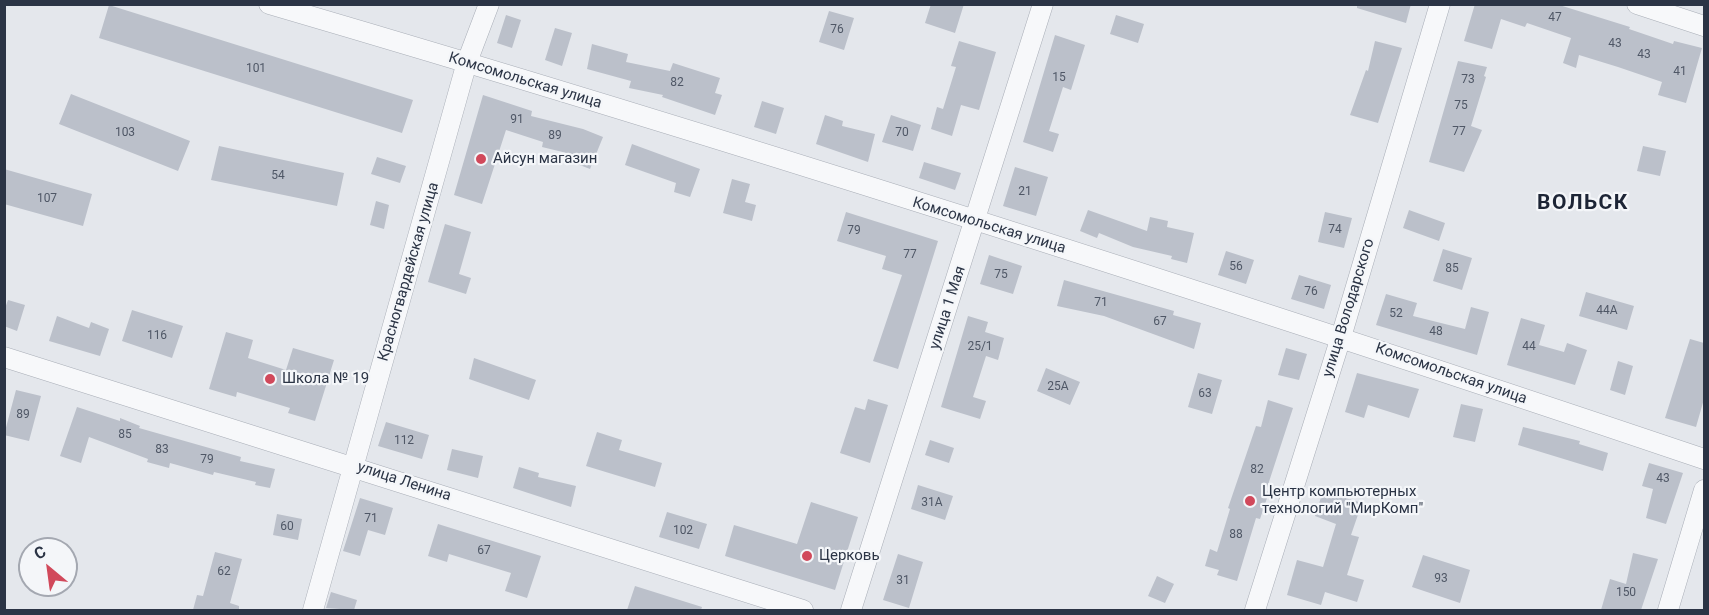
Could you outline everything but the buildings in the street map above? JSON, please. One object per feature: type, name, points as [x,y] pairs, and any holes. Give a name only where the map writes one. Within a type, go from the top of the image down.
[{"type":"street","name":"Комсомольская улица","points":[[269,4],[468,62],[1341,337],[1704,459]]},
{"type":"street","name":"Красногвардейская улица","points":[[313,610],[468,62],[489,4]]},
{"type":"street","name":"улица 1 Мая","points":[[851,610],[976,222],[1043,4]]},
{"type":"street","name":"улица Володарского","points":[[1255,610],[1341,337],[1440,4]]},
{"type":"street","points":[[1637,4],[1704,26]]},
{"type":"street","name":"улица Ленина","points":[[4,357],[355,466],[803,610]]},
{"type":"street","points":[[1668,610],[1704,490]]},
{"type":"place","name":"Айсун магазин","points":[[481,159]]},
{"type":"place","name":"Школа № 19","points":[[270,379]]},
{"type":"place","name":"Центр компьютерных технологий \"МирКомп\"","points":[[1250,501]]},
{"type":"place","name":"Церковь","points":[[807,556]]},
{"type":"district","name":"ВОЛЬСК","points":[[1583,204]]}]
